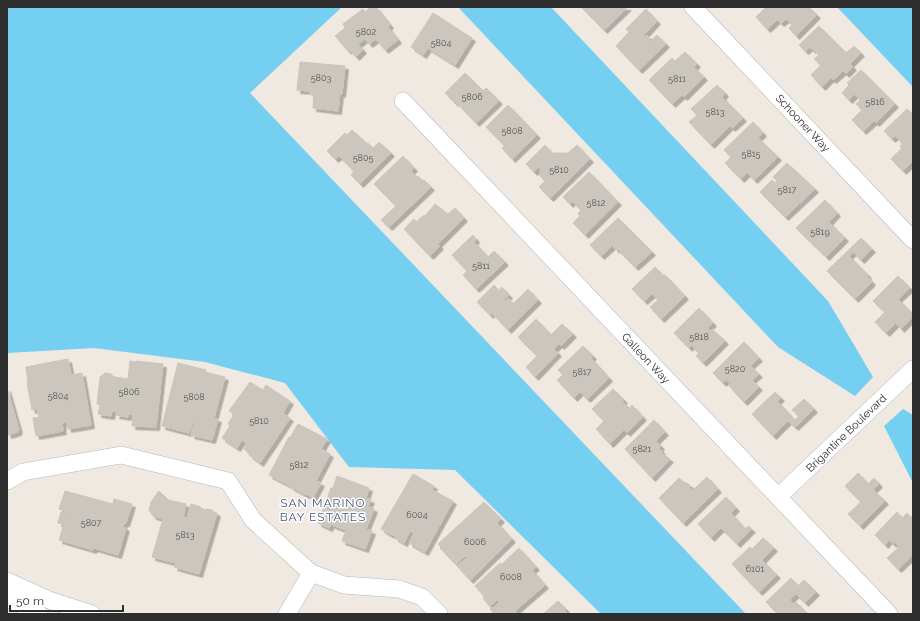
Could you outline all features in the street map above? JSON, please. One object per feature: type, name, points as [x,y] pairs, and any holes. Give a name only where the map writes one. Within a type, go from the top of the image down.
[{"type":"street","name":"Schooner Way","points":[[693,7],[913,240]]},
{"type":"street","name":"Galleon Way","points":[[403,101],[889,614]]},
{"type":"street","name":"Brigantine Boulevard","points":[[778,497],[913,369]]},
{"type":"street","points":[[7,482],[23,472],[121,455],[228,481],[253,520],[311,573],[344,585],[399,589],[422,598],[439,614]]},
{"type":"street","points":[[287,614],[311,573]]},
{"type":"street","points":[[7,581],[49,600],[92,614]]},
{"type":"street","points":[[7,598],[39,614]]},
{"type":"water","points":[[7,7],[342,7],[250,93],[746,614],[601,614],[455,470],[349,467],[285,383],[205,362],[94,348],[7,353]]},
{"type":"water","points":[[458,7],[551,7],[828,301],[873,377],[855,396],[778,347]]},
{"type":"water","points":[[837,7],[913,7],[913,87]]},
{"type":"water","points":[[903,409],[913,415],[913,483],[884,426]]},
{"type":"building","points":[[371,7],[376,7],[390,25],[388,27],[398,40],[385,50],[376,39],[369,44],[365,39],[358,44],[363,50],[356,57],[349,49],[348,51],[335,36],[345,28],[343,24],[363,9],[365,12]]},
{"type":"building","points":[[581,7],[628,7],[604,30]]},
{"type":"building","points":[[766,7],[809,7],[817,15],[796,36],[789,28],[792,25],[786,19],[781,23],[777,20],[767,29],[756,17]]},
{"type":"building","points":[[646,9],[657,21],[644,35],[646,37],[647,35],[650,42],[657,35],[666,44],[639,70],[616,46],[629,32],[626,29]]},
{"type":"building","points":[[433,13],[472,38],[455,65],[428,48],[423,55],[411,47]]},
{"type":"building","points":[[819,26],[846,53],[854,46],[861,53],[850,64],[853,67],[846,74],[843,71],[833,80],[831,78],[822,87],[811,75],[821,65],[814,59],[819,55],[810,47],[805,51],[799,45]]},
{"type":"building","points":[[685,52],[697,64],[694,67],[704,77],[684,97],[682,95],[672,104],[649,80],[672,58],[675,61]]},
{"type":"building","points":[[300,62],[345,66],[342,94],[340,93],[338,111],[313,108],[314,95],[310,94],[310,91],[297,90]]},
{"type":"building","points":[[861,70],[895,104],[876,123],[874,121],[863,131],[852,120],[862,110],[856,104],[860,100],[855,94],[849,100],[842,93],[849,85],[847,83]]},
{"type":"building","points":[[465,73],[483,91],[486,88],[499,101],[476,123],[445,93]]},
{"type":"building","points":[[717,85],[725,93],[722,97],[743,118],[732,128],[730,126],[711,145],[689,122],[697,115],[691,109]]},
{"type":"building","points":[[508,105],[537,135],[512,159],[502,148],[505,146],[486,127]]},
{"type":"building","points":[[907,109],[913,114],[913,161],[903,171],[891,159],[902,148],[900,146],[903,144],[895,136],[892,139],[884,131]]},
{"type":"building","points":[[753,122],[763,133],[758,138],[778,157],[754,180],[747,173],[741,179],[725,163],[731,157],[724,150]]},
{"type":"building","points":[[352,130],[373,148],[379,142],[391,153],[360,184],[351,175],[354,171],[339,156],[335,159],[327,151],[345,133],[347,135]]},
{"type":"building","points":[[545,145],[552,153],[568,153],[577,145],[590,159],[550,198],[539,187],[545,181],[539,175],[541,173],[539,171],[542,169],[538,167],[534,172],[526,164]]},
{"type":"building","points":[[403,156],[414,168],[411,171],[431,187],[389,227],[381,220],[396,206],[374,184]]},
{"type":"building","points":[[787,163],[815,189],[785,217],[760,192],[772,180],[775,183],[777,181],[773,177]]},
{"type":"building","points":[[589,172],[618,202],[585,235],[573,223],[580,216],[578,214],[581,210],[572,201],[570,204],[563,197]]},
{"type":"building","points":[[825,200],[837,213],[829,222],[845,238],[826,257],[796,228]]},
{"type":"building","points":[[435,204],[448,214],[455,208],[464,218],[438,244],[440,246],[430,256],[404,229],[414,219],[416,222],[424,215],[425,216]]},
{"type":"building","points":[[618,218],[652,252],[635,267],[617,249],[615,249],[613,245],[601,256],[590,245]]},
{"type":"building","points":[[473,235],[476,239],[474,242],[488,257],[494,251],[505,262],[476,289],[463,275],[467,271],[452,255]]},
{"type":"building","points":[[861,238],[872,249],[861,260],[853,252],[849,256],[868,275],[867,276],[872,282],[855,299],[827,271]]},
{"type":"building","points":[[655,267],[685,296],[661,319],[650,307],[658,300],[652,294],[644,301],[632,289]]},
{"type":"building","points":[[898,276],[910,288],[898,299],[913,314],[913,317],[901,329],[896,323],[886,333],[875,322],[885,312],[873,301]]},
{"type":"building","points":[[494,285],[499,291],[502,287],[509,295],[504,299],[506,301],[508,298],[513,304],[528,289],[538,300],[508,330],[492,313],[490,315],[477,302]]},
{"type":"building","points":[[699,308],[713,323],[708,328],[710,331],[712,329],[725,341],[703,363],[696,356],[699,353],[691,345],[689,348],[674,333]]},
{"type":"building","points":[[536,319],[551,335],[562,324],[573,334],[561,346],[559,344],[554,349],[558,353],[535,377],[526,367],[537,356],[518,337]]},
{"type":"building","points":[[744,342],[759,358],[750,366],[759,374],[752,380],[759,387],[744,402],[729,386],[731,384],[726,380],[723,383],[713,373]]},
{"type":"building","points":[[583,346],[593,356],[591,358],[609,378],[587,399],[580,392],[574,398],[557,380],[563,375],[558,370]]},
{"type":"building","points":[[68,359],[71,375],[82,373],[91,425],[68,429],[67,422],[62,423],[63,431],[36,436],[33,418],[39,417],[37,409],[32,410],[27,383],[26,367]]},
{"type":"building","points":[[130,361],[163,364],[156,427],[132,426],[133,414],[128,414],[128,417],[116,415],[117,412],[112,411],[111,416],[98,414],[100,405],[97,404],[100,377],[105,373],[111,374],[114,377],[128,379]]},
{"type":"building","points":[[178,363],[206,370],[205,372],[225,377],[214,418],[218,419],[212,440],[191,435],[195,420],[193,420],[189,433],[162,426]]},
{"type":"building","points":[[250,382],[263,390],[266,385],[290,401],[283,413],[290,418],[260,463],[249,455],[250,454],[244,449],[247,444],[242,440],[237,448],[222,438],[230,426],[228,424],[234,414],[229,411]]},
{"type":"building","points":[[7,388],[19,430],[18,432],[8,435],[7,431]]},
{"type":"building","points":[[613,389],[624,400],[622,401],[629,408],[632,405],[643,417],[627,433],[624,430],[610,444],[596,429],[604,421],[592,409]]},
{"type":"building","points":[[775,392],[781,398],[777,401],[795,420],[799,416],[792,410],[804,399],[814,409],[795,427],[788,421],[773,436],[752,414]]},
{"type":"building","points":[[654,420],[665,432],[656,441],[661,446],[659,448],[662,451],[661,453],[670,459],[652,478],[625,449]]},
{"type":"building","points":[[298,424],[327,439],[321,449],[330,454],[316,481],[321,483],[313,498],[269,475],[289,437],[290,438]]},
{"type":"building","points":[[858,473],[868,484],[874,478],[879,484],[873,490],[885,501],[860,526],[848,514],[861,502],[845,486]]},
{"type":"building","points":[[413,474],[434,486],[432,490],[453,501],[425,552],[409,543],[414,533],[410,531],[404,543],[395,538],[395,536],[381,529]]},
{"type":"building","points":[[337,476],[369,488],[366,498],[371,500],[368,506],[374,509],[366,529],[372,531],[365,549],[342,541],[346,530],[331,524],[329,528],[318,523]]},
{"type":"building","points":[[707,477],[718,489],[683,523],[659,498],[679,478],[686,484],[687,483],[690,485],[688,486],[692,491]]},
{"type":"building","points":[[65,491],[113,504],[114,499],[132,504],[126,523],[124,523],[123,527],[126,528],[118,555],[94,548],[93,550],[59,540],[64,524],[58,523],[61,512],[75,515],[59,509]]},
{"type":"building","points":[[159,491],[168,500],[186,504],[183,517],[187,518],[191,504],[206,510],[213,510],[212,511],[217,513],[199,574],[174,567],[176,563],[152,557],[163,519],[153,516],[149,510],[151,502]]},
{"type":"building","points":[[726,497],[736,508],[731,513],[745,529],[748,526],[752,529],[737,544],[721,528],[711,538],[698,524]]},
{"type":"building","points":[[484,502],[501,519],[497,523],[512,539],[470,580],[457,566],[467,558],[465,556],[456,564],[448,557],[449,556],[447,553],[446,554],[438,544]]},
{"type":"building","points":[[897,512],[902,518],[907,513],[913,519],[913,555],[898,569],[887,558],[899,547],[895,542],[893,544],[889,540],[885,545],[875,535]]},
{"type":"building","points":[[763,538],[774,548],[762,560],[777,575],[759,592],[732,564],[750,547],[752,549]]},
{"type":"building","points":[[519,548],[536,567],[532,570],[545,585],[515,611],[517,614],[494,614],[490,609],[500,602],[497,600],[490,607],[483,598],[485,597],[475,586]]},
{"type":"building","points":[[791,578],[798,586],[804,580],[816,592],[805,603],[796,594],[790,600],[794,604],[796,602],[808,614],[778,614],[766,602]]},
{"type":"building","points":[[558,601],[566,609],[564,610],[567,614],[543,614]]},
{"type":"district","name":"SAN MARINO BAY ESTATES","points":[[323,510]]}]
